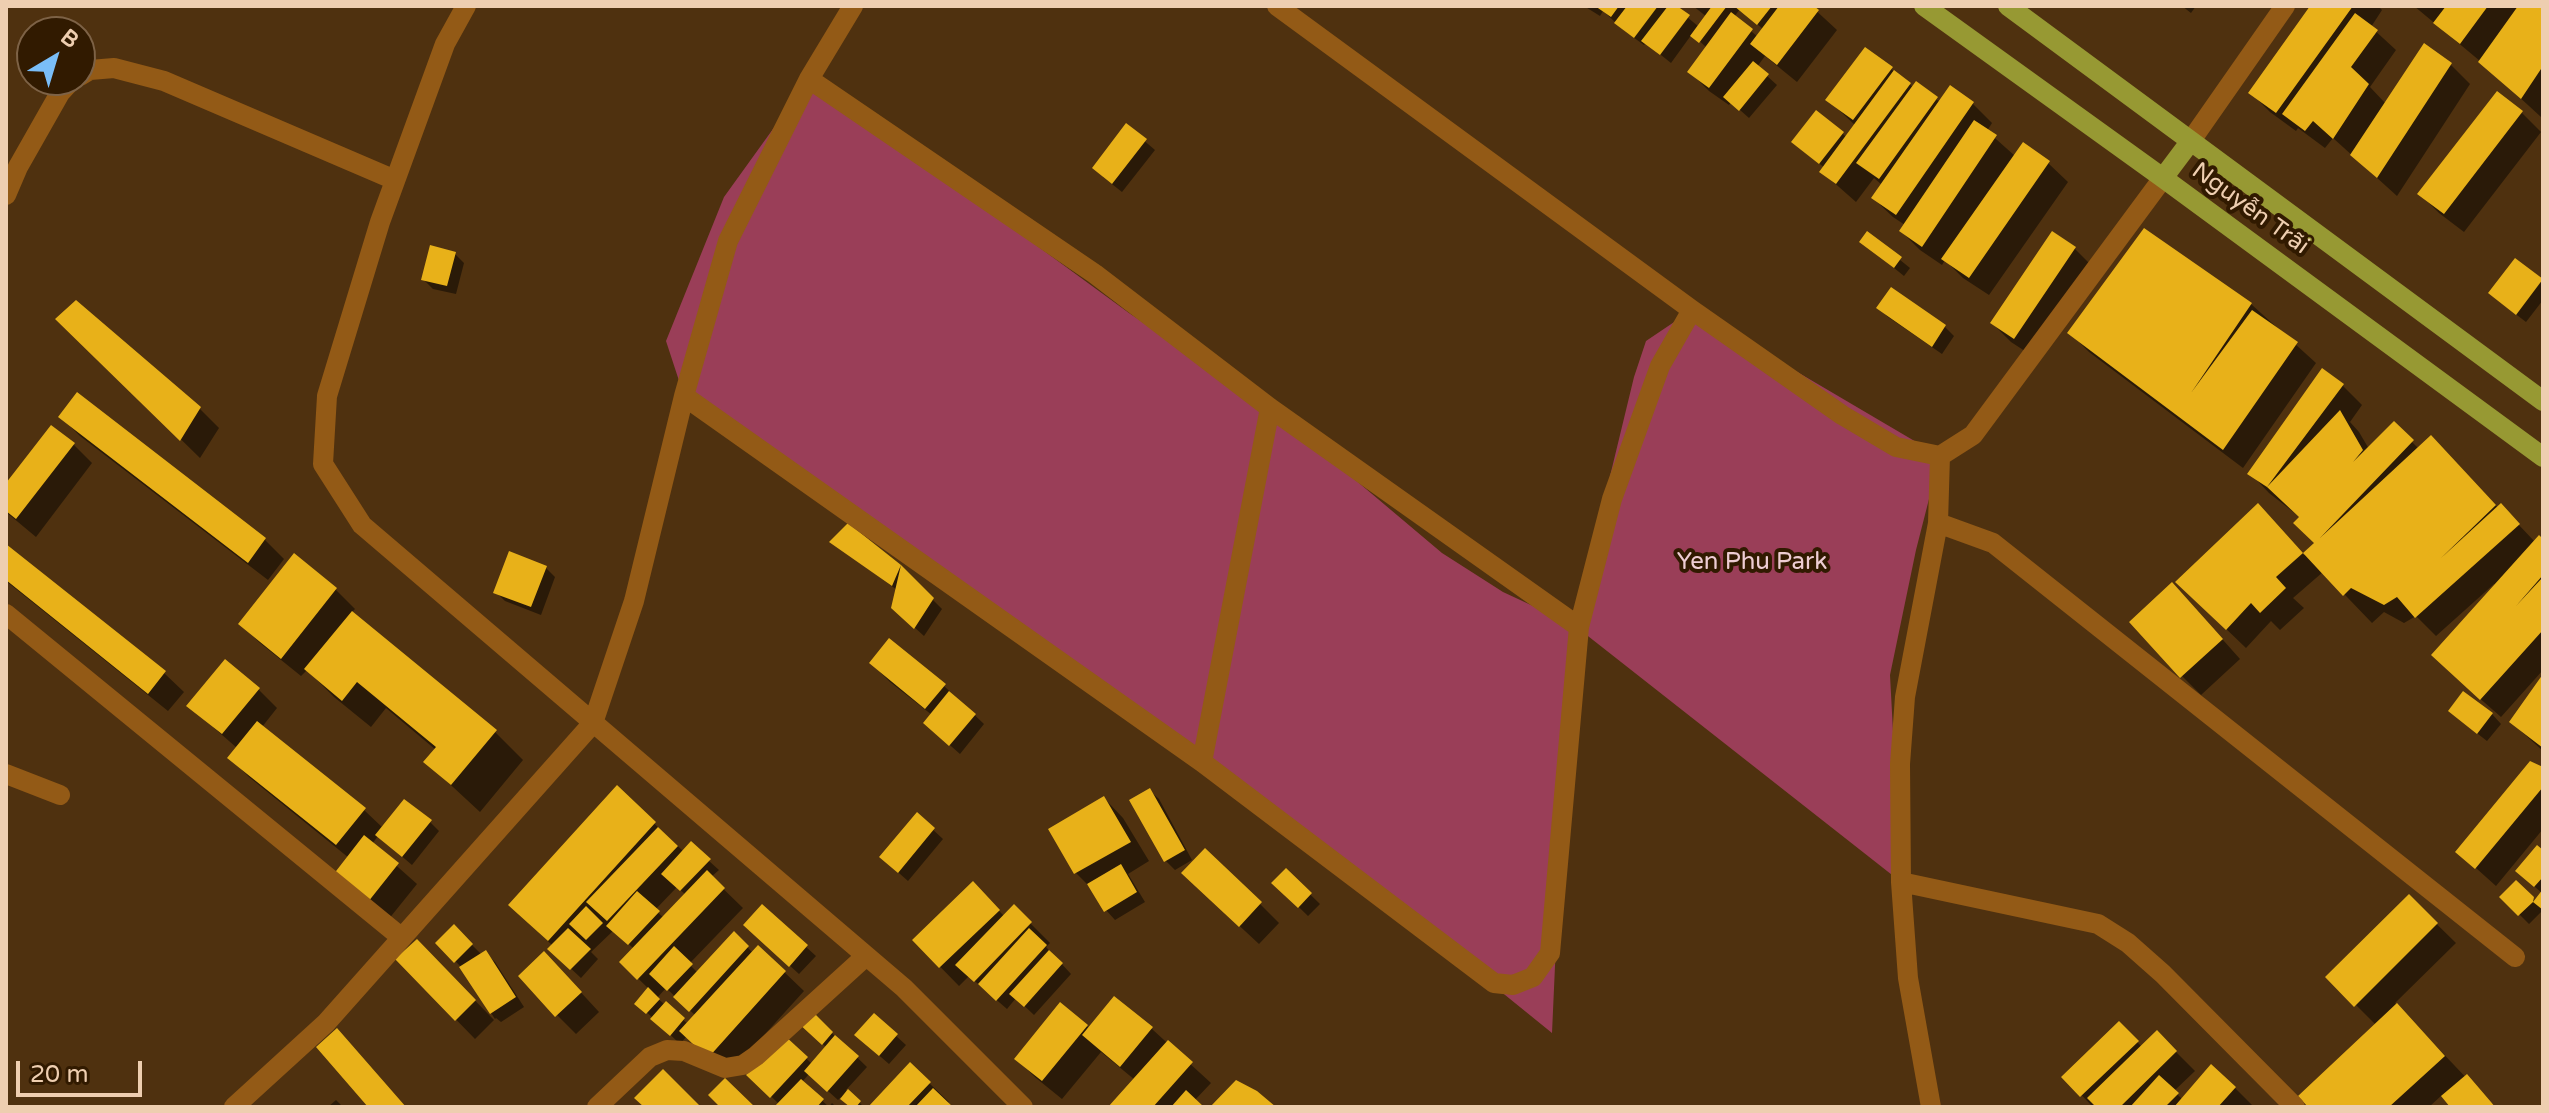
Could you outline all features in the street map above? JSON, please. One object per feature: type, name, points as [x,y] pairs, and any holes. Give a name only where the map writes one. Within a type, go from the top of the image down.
[{"type":"main road","name":"Nguyễn Trãi","points":[[1924,6],[2543,457]]},
{"type":"main road","name":"Nguyễn Trãi","points":[[2008,6],[2543,401]]},
{"type":"main road","points":[[2163,178],[2190,142]]},
{"type":"street","points":[[466,6],[445,44],[395,180],[327,396],[323,464],[362,525],[904,988],[1023,1107]]},
{"type":"street","points":[[234,1107],[326,1023],[593,723],[634,601],[684,396],[728,241],[809,79],[853,6]]},
{"type":"street","points":[[1277,6],[1692,310],[1842,415],[1896,447],[1940,456],[1973,435],[2163,178]]},
{"type":"street","points":[[2190,142],[2285,6]]},
{"type":"street","points":[[96,70],[114,68],[164,81],[395,180]]},
{"type":"street","points":[[809,79],[1095,274],[1270,408],[1579,627]]},
{"type":"street","points":[[6,195],[18,167],[58,96]]},
{"type":"street","points":[[684,396],[1202,762],[1494,983],[1513,985],[1533,977],[1550,953],[1579,627],[1612,499],[1660,366],[1692,310]]},
{"type":"street","points":[[1202,762],[1270,408]]},
{"type":"street","points":[[1931,1107],[1908,978],[1901,882],[1900,764],[1905,697],[1938,523],[1940,456]]},
{"type":"street","points":[[1938,523],[1993,543],[2515,957]]},
{"type":"street","points":[[6,614],[402,938]]},
{"type":"street","points":[[6,774],[60,795]]},
{"type":"street","points":[[1901,882],[2098,924],[2128,943],[2163,974],[2295,1107]]},
{"type":"street","points":[[597,1107],[650,1057],[667,1050],[684,1051],[725,1068],[743,1065],[866,956]]},
{"type":"green space","name":"Yen Phu Park","points":[[809,79],[1129,313],[1270,408],[1442,553],[1503,592],[1574,625],[1634,377],[1646,341],[1692,310],[1940,456],[1916,550],[1890,675],[1901,882],[1579,629],[1565,743],[1552,1033],[1452,952],[684,396],[666,341],[724,197]]},
{"type":"building","points":[[1595,6],[1619,6],[1611,17]]},
{"type":"building","points":[[1627,6],[1658,6],[1634,38],[1614,23]]},
{"type":"building","points":[[1668,6],[1677,6],[1690,15],[1660,55],[1641,41]]},
{"type":"building","points":[[1712,6],[1727,6],[1699,43],[1690,36]]},
{"type":"building","points":[[1734,6],[1772,6],[1757,25]]},
{"type":"building","points":[[1779,6],[1814,6],[1819,10],[1777,65],[1750,44]]},
{"type":"building","points":[[2310,6],[2353,6],[2276,113],[2248,93]]},
{"type":"building","points":[[2446,6],[2488,6],[2460,44],[2433,23]]},
{"type":"building","points":[[2518,6],[2543,6],[2543,66],[2521,99],[2478,62]]},
{"type":"building","points":[[1731,12],[1753,29],[1709,88],[1687,72]]},
{"type":"building","points":[[2355,13],[2378,30],[2351,67],[2369,84],[2333,139],[2313,121],[2305,131],[2282,114]]},
{"type":"building","points":[[2424,43],[2452,63],[2377,178],[2350,155]]},
{"type":"building","points":[[1865,47],[1893,67],[1853,120],[1825,100]]},
{"type":"building","points":[[1753,61],[1769,74],[1739,111],[1723,97]]},
{"type":"building","points":[[1894,70],[1911,83],[1836,184],[1819,172]]},
{"type":"building","points":[[1916,81],[1938,97],[1879,179],[1856,163]]},
{"type":"building","points":[[1950,85],[1974,102],[1896,215],[1871,198]]},
{"type":"building","points":[[2497,91],[2523,111],[2444,214],[2417,194]]},
{"type":"building","points":[[1816,110],[1844,132],[1819,164],[1791,142]]},
{"type":"building","points":[[1974,120],[1997,135],[1922,247],[1899,231]]},
{"type":"building","points":[[1126,123],[1147,139],[1112,184],[1092,168]]},
{"type":"building","points":[[2023,142],[2050,161],[1969,278],[1941,259]]},
{"type":"building","points":[[2144,228],[2252,303],[2191,393],[2252,310],[2298,342],[2223,450],[2067,333]]},
{"type":"building","points":[[1867,231],[1902,257],[1894,268],[1859,242]]},
{"type":"building","points":[[2052,231],[2076,247],[2014,339],[1990,323]]},
{"type":"building","points":[[430,245],[456,252],[447,286],[421,280]]},
{"type":"building","points":[[2515,258],[2543,279],[2516,315],[2488,293]]},
{"type":"building","points":[[1891,287],[1946,325],[1932,347],[1876,308]]},
{"type":"building","points":[[76,300],[201,407],[180,441],[55,319]]},
{"type":"building","points":[[2322,368],[2344,384],[2267,487],[2247,474]]},
{"type":"building","points":[[77,392],[266,538],[248,563],[58,417]]},
{"type":"building","points":[[2340,410],[2363,450],[2353,462],[2394,421],[2414,440],[2320,538],[2431,435],[2496,505],[2440,559],[2501,503],[2520,524],[2415,618],[2397,597],[2384,605],[2351,588],[2343,596],[2303,553],[2314,543],[2293,523],[2299,517],[2267,487]]},
{"type":"building","points":[[51,425],[75,443],[16,519],[6,511],[6,483]]},
{"type":"building","points":[[2258,503],[2303,553],[2276,577],[2286,588],[2260,613],[2251,603],[2226,630],[2175,582]]},
{"type":"building","points":[[848,523],[901,565],[892,586],[829,542]]},
{"type":"building","points":[[2539,535],[2543,539],[2543,575],[2516,606],[2543,577],[2543,630],[2480,700],[2431,655]]},
{"type":"building","points":[[6,544],[166,671],[148,694],[6,580]]},
{"type":"building","points":[[509,551],[547,566],[531,607],[493,593]]},
{"type":"building","points":[[294,553],[337,588],[281,659],[238,624]]},
{"type":"building","points":[[901,565],[934,598],[914,629],[891,608]]},
{"type":"building","points":[[2172,582],[2223,639],[2180,678],[2129,622]]},
{"type":"building","points":[[352,611],[497,730],[451,785],[423,762],[436,747],[357,682],[342,701],[304,669]]},
{"type":"building","points":[[889,638],[946,684],[925,709],[869,663]]},
{"type":"building","points":[[225,659],[260,688],[222,734],[186,706]]},
{"type":"building","points":[[2543,674],[2543,748],[2509,722]]},
{"type":"building","points":[[949,691],[976,714],[949,746],[923,723]]},
{"type":"building","points":[[2463,691],[2493,713],[2477,734],[2448,711]]},
{"type":"building","points":[[257,721],[366,808],[336,845],[227,758]]},
{"type":"building","points":[[2530,761],[2543,767],[2543,787],[2475,869],[2455,852]]},
{"type":"building","points":[[617,785],[656,822],[548,941],[508,905]]},
{"type":"building","points":[[1150,788],[1185,850],[1164,862],[1129,800]]},
{"type":"building","points":[[1104,796],[1131,842],[1074,874],[1048,829]]},
{"type":"building","points":[[404,799],[432,820],[402,857],[375,835]]},
{"type":"building","points":[[917,812],[935,828],[898,873],[879,857]]},
{"type":"building","points":[[658,827],[678,846],[607,921],[586,902]]},
{"type":"building","points":[[364,835],[399,863],[368,902],[333,875]]},
{"type":"building","points":[[691,841],[711,859],[680,891],[661,874]]},
{"type":"building","points":[[2537,845],[2543,850],[2543,877],[2534,887],[2515,871]]},
{"type":"building","points":[[1205,848],[1262,902],[1239,927],[1181,873]]},
{"type":"building","points":[[1121,864],[1137,892],[1104,912],[1087,884]]},
{"type":"building","points":[[1286,868],[1312,893],[1298,908],[1271,883]]},
{"type":"building","points":[[707,870],[725,888],[637,980],[619,962]]},
{"type":"building","points":[[2516,880],[2534,897],[2533,902],[2518,916],[2499,897]]},
{"type":"building","points":[[973,881],[1000,910],[939,968],[912,940]]},
{"type":"building","points":[[2543,889],[2543,910],[2533,902]]},
{"type":"building","points":[[637,891],[660,911],[628,945],[606,926]]},
{"type":"building","points":[[2409,894],[2438,923],[2354,1007],[2325,977]]},
{"type":"building","points":[[762,904],[808,945],[789,967],[743,925]]},
{"type":"building","points":[[1014,904],[1032,922],[974,982],[955,965]]},
{"type":"building","points":[[586,906],[603,923],[586,940],[569,924]]},
{"type":"building","points":[[454,924],[473,944],[454,963],[435,943]]},
{"type":"building","points":[[568,928],[591,949],[570,970],[547,949]]},
{"type":"building","points":[[1029,928],[1047,945],[996,1001],[978,984]]},
{"type":"building","points":[[734,931],[749,946],[689,1012],[673,997]]},
{"type":"building","points":[[417,939],[476,1000],[455,1021],[395,959]]},
{"type":"building","points":[[758,945],[786,971],[708,1058],[679,1031]]},
{"type":"building","points":[[674,946],[693,964],[667,991],[649,974]]},
{"type":"building","points":[[486,950],[516,997],[490,1014],[459,967]]},
{"type":"building","points":[[1049,950],[1063,963],[1024,1007],[1009,994]]},
{"type":"building","points":[[544,951],[582,992],[555,1017],[518,976]]},
{"type":"building","points":[[648,987],[660,999],[646,1014],[634,1004]]},
{"type":"building","points":[[1114,996],[1153,1027],[1120,1067],[1082,1035]]},
{"type":"building","points":[[666,1001],[685,1018],[670,1036],[650,1019]]},
{"type":"building","points":[[1060,1002],[1088,1025],[1042,1081],[1014,1059]]},
{"type":"building","points":[[2397,1003],[2445,1056],[2389,1107],[2308,1107],[2298,1096]]},
{"type":"building","points":[[810,1009],[833,1032],[822,1045],[797,1022]]},
{"type":"building","points":[[874,1013],[898,1034],[879,1056],[854,1035]]},
{"type":"building","points":[[2119,1021],[2139,1041],[2080,1097],[2061,1077]]},
{"type":"building","points":[[337,1028],[406,1107],[368,1107],[316,1047]]},
{"type":"building","points":[[2157,1030],[2177,1051],[2120,1107],[2096,1107],[2087,1098]]},
{"type":"building","points":[[784,1035],[808,1057],[770,1098],[746,1075]]},
{"type":"building","points":[[835,1035],[859,1056],[827,1092],[804,1071]]},
{"type":"building","points":[[1168,1040],[1193,1062],[1153,1107],[1108,1107]]},
{"type":"building","points":[[910,1062],[931,1082],[907,1107],[868,1107]]},
{"type":"building","points":[[2211,1064],[2236,1087],[2218,1107],[2174,1107]]},
{"type":"building","points":[[663,1069],[701,1107],[644,1107],[634,1098]]},
{"type":"building","points":[[2467,1074],[2495,1107],[2450,1107],[2441,1096]]},
{"type":"building","points":[[2159,1075],[2179,1093],[2165,1107],[2130,1107]]},
{"type":"building","points":[[725,1078],[755,1107],[720,1107],[708,1095]]},
{"type":"building","points":[[801,1079],[824,1099],[817,1107],[774,1107]]},
{"type":"building","points":[[1236,1080],[1257,1091],[1276,1107],[1210,1107]]},
{"type":"building","points":[[933,1088],[953,1107],[915,1107]]},
{"type":"building","points":[[848,1089],[861,1101],[856,1107],[850,1107],[840,1099]]},
{"type":"building","points":[[1186,1090],[1204,1107],[1171,1107]]}]
